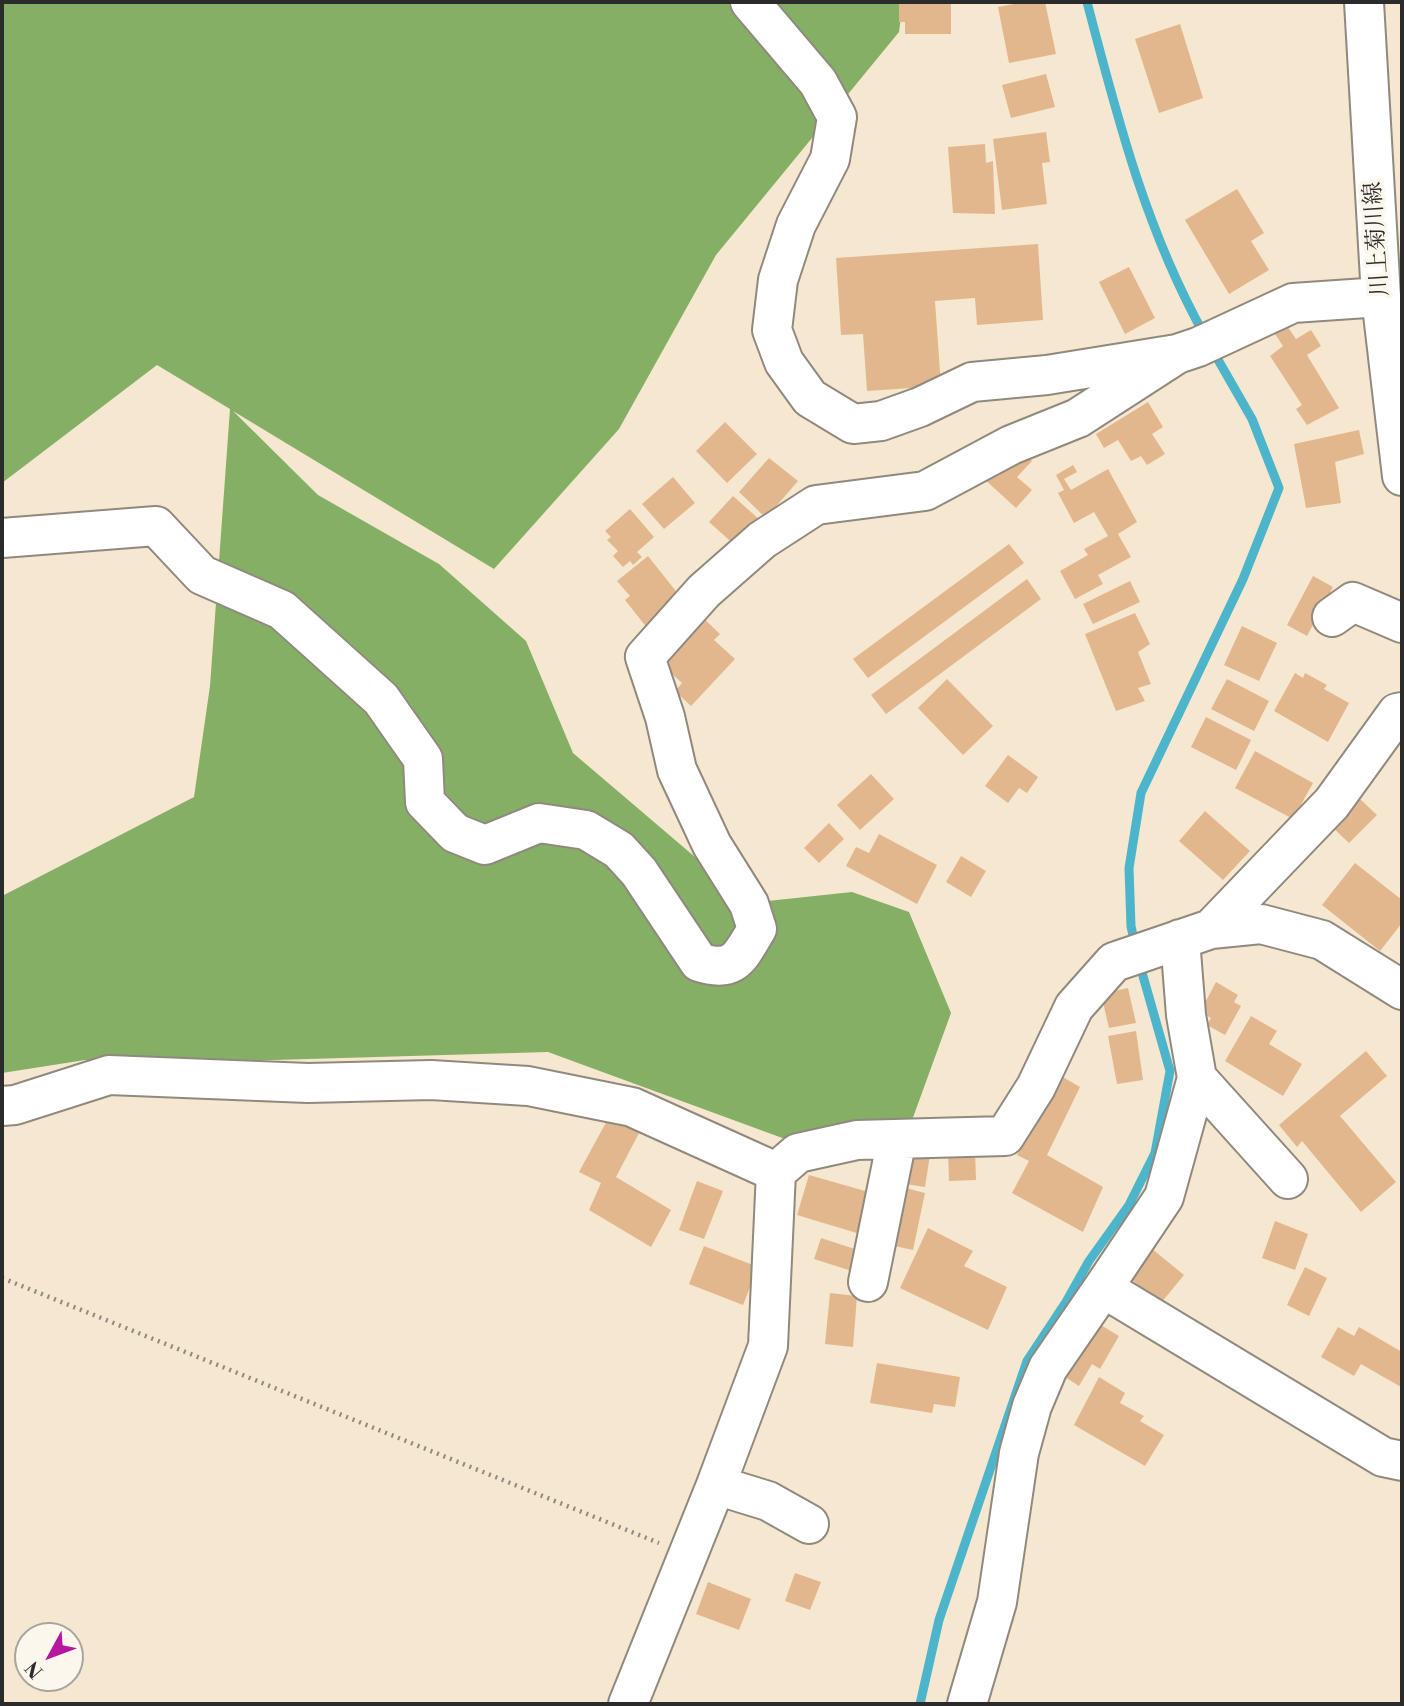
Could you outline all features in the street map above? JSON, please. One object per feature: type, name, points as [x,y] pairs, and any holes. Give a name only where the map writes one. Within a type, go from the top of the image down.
[{"type":"street","points":[[750,2],[818,82],[838,117],[831,159],[796,225],[778,280],[772,330],[784,362],[810,398],[853,424],[881,421],[920,407],[972,382],[1047,375],[1200,345]]},
{"type":"street","name":"川上菊川線","points":[[1364,2],[1381,297],[1402,476]]},
{"type":"street","points":[[2,538],[156,526],[202,575],[282,610],[381,699],[423,759],[425,802],[455,833],[485,845],[539,823],[586,830],[619,850],[639,872],[699,962],[713,967],[725,965],[741,958],[757,929],[749,904],[712,845],[677,770],[665,717],[645,657],[704,591],[762,540],[816,505],[925,491],[1012,445],[1077,418],[1200,345],[1293,303],[1381,297]]},
{"type":"street","points":[[1332,617],[1353,602],[1402,623]]},
{"type":"street","points":[[1183,938],[1332,803],[1397,713],[1402,712]]},
{"type":"street","points":[[628,1704],[716,1485],[768,1346],[776,1172],[798,1153],[857,1140],[1005,1136],[1036,1087],[1074,1007],[1114,962],[1183,938],[1261,924],[1322,940],[1402,990]]},
{"type":"street","points":[[967,1704],[997,1602],[1019,1453],[1031,1406],[1048,1368],[1164,1197],[1197,1079],[1186,1015],[1183,938]]},
{"type":"street","points":[[2,1106],[15,1105],[109,1075],[308,1083],[431,1080],[528,1086],[632,1107],[776,1172]]},
{"type":"street","points":[[1197,1079],[1288,1179]]},
{"type":"street","points":[[868,1282],[897,1139]]},
{"type":"street","points":[[1103,1288],[1383,1457],[1402,1461]]},
{"type":"street","points":[[716,1485],[768,1501],[809,1524]]},
{"type":"path","points":[[2,1278],[666,1546]]},
{"type":"green space","points":[[2,2],[903,2],[899,32],[716,255],[619,429],[494,569],[233,411],[318,495],[439,564],[526,641],[573,753],[749,903],[852,892],[909,912],[951,1013],[911,1123],[785,1139],[548,1052],[205,1062],[85,1060],[2,1073],[2,896],[194,797],[210,686],[230,409],[157,365],[2,483]]},
{"type":"building","points":[[899,2],[951,2],[951,34],[905,34],[905,22],[899,22]]},
{"type":"building","points":[[1025,2],[1045,2],[1056,54],[1009,63],[998,7]]},
{"type":"building","points":[[1180,24],[1203,98],[1159,113],[1135,39]]},
{"type":"building","points":[[1046,74],[1055,107],[1011,118],[1002,85]]},
{"type":"building","points":[[1046,132],[1050,162],[1042,163],[1047,204],[1002,210],[993,139]]},
{"type":"building","points":[[985,144],[986,163],[993,161],[995,214],[953,213],[948,147]]},
{"type":"building","points":[[1237,189],[1264,233],[1251,241],[1269,270],[1229,294],[1185,220]]},
{"type":"building","points":[[1038,244],[1043,320],[977,325],[975,298],[935,301],[941,386],[867,391],[863,334],[841,335],[836,258]]},
{"type":"building","points":[[1129,267],[1155,318],[1125,334],[1099,282]]},
{"type":"building","points":[[1287,326],[1296,339],[1311,330],[1321,346],[1307,355],[1339,408],[1307,425],[1296,409],[1302,405],[1270,356],[1283,346],[1275,334]]},
{"type":"building","points":[[1148,402],[1163,427],[1152,434],[1165,454],[1147,465],[1141,456],[1131,461],[1118,440],[1104,448],[1096,434]]},
{"type":"building","points":[[725,422],[757,454],[727,483],[696,451]]},
{"type":"building","points":[[1359,430],[1364,454],[1335,462],[1341,503],[1306,508],[1294,444]]},
{"type":"building","points":[[1022,452],[1032,461],[1017,477],[1032,490],[1016,508],[983,478],[997,462],[1006,470]]},
{"type":"building","points":[[769,458],[798,481],[766,518],[739,492]]},
{"type":"building","points":[[1073,465],[1077,472],[1064,479],[1071,490],[1108,469],[1137,522],[1118,534],[1131,557],[1098,575],[1103,584],[1075,599],[1060,571],[1088,555],[1084,549],[1108,536],[1094,512],[1074,523],[1058,493],[1064,490],[1056,475]]},
{"type":"building","points":[[673,477],[695,503],[664,529],[642,504]]},
{"type":"building","points":[[733,496],[761,521],[737,547],[709,522]]},
{"type":"building","points":[[630,509],[654,537],[637,552],[642,557],[633,565],[630,561],[623,567],[613,556],[618,551],[607,540],[611,537],[605,531]]},
{"type":"building","points":[[1009,544],[1024,563],[868,678],[853,659]]},
{"type":"building","points":[[648,556],[683,600],[648,629],[625,600],[630,596],[617,581]]},
{"type":"building","points":[[1313,576],[1333,587],[1307,636],[1287,625]]},
{"type":"building","points":[[1027,579],[1041,599],[886,714],[871,695]]},
{"type":"building","points":[[1130,581],[1140,602],[1093,624],[1083,604]]},
{"type":"building","points":[[1135,613],[1150,644],[1138,652],[1151,684],[1138,688],[1145,701],[1116,711],[1085,634]]},
{"type":"building","points":[[699,614],[720,634],[714,640],[735,659],[691,706],[675,691],[682,683],[657,660]]},
{"type":"building","points":[[1242,626],[1277,643],[1259,681],[1224,665]]},
{"type":"building","points":[[1295,673],[1303,678],[1305,673],[1327,685],[1324,689],[1349,703],[1328,742],[1274,711]]},
{"type":"building","points":[[947,679],[993,726],[963,755],[918,708]]},
{"type":"building","points":[[1227,679],[1269,701],[1254,731],[1211,709]]},
{"type":"building","points":[[1206,717],[1251,740],[1236,770],[1191,747]]},
{"type":"building","points":[[1255,751],[1313,783],[1293,819],[1235,788]]},
{"type":"building","points":[[1008,755],[1038,777],[1027,793],[1019,788],[1008,803],[985,786]]},
{"type":"building","points":[[871,774],[894,799],[860,830],[837,805]]},
{"type":"building","points":[[1359,798],[1377,815],[1349,843],[1331,826]]},
{"type":"building","points":[[1205,811],[1250,851],[1223,880],[1179,841]]},
{"type":"building","points":[[829,823],[844,839],[819,863],[804,848]]},
{"type":"building","points":[[879,834],[937,865],[917,904],[846,866],[856,847],[869,853]]},
{"type":"building","points":[[961,856],[986,871],[971,897],[946,882]]},
{"type":"building","points":[[1355,863],[1402,900],[1402,923],[1380,951],[1322,905]]},
{"type":"building","points":[[1216,982],[1238,995],[1234,1002],[1241,1006],[1225,1035],[1207,1025],[1211,1018],[1200,1012]]},
{"type":"building","points":[[1128,988],[1136,1023],[1109,1028],[1101,994]]},
{"type":"building","points":[[1251,1016],[1277,1031],[1269,1044],[1302,1064],[1283,1096],[1225,1061]]},
{"type":"building","points":[[1136,1031],[1143,1080],[1117,1084],[1108,1036]]},
{"type":"building","points":[[1366,1051],[1387,1076],[1340,1116],[1396,1182],[1361,1212],[1302,1141],[1297,1147],[1279,1125]]},
{"type":"building","points":[[1061,1076],[1080,1087],[1047,1155],[1103,1187],[1083,1232],[1012,1193],[1029,1161],[1017,1155]]},
{"type":"building","points":[[609,1117],[639,1133],[616,1177],[671,1210],[651,1247],[589,1210],[601,1183],[579,1172]]},
{"type":"building","points":[[975,1149],[976,1180],[949,1181],[948,1150]]},
{"type":"building","points":[[905,1151],[930,1155],[925,1187],[899,1183]]},
{"type":"building","points":[[809,1175],[872,1193],[860,1234],[797,1215]]},
{"type":"building","points":[[697,1181],[723,1191],[704,1239],[679,1230]]},
{"type":"building","points":[[898,1186],[925,1193],[913,1250],[885,1244]]},
{"type":"building","points":[[1275,1221],[1308,1234],[1295,1270],[1262,1258]]},
{"type":"building","points":[[928,1228],[973,1251],[964,1266],[1007,1287],[988,1330],[900,1288]]},
{"type":"building","points":[[821,1238],[861,1251],[855,1272],[814,1259]]},
{"type":"building","points":[[1146,1244],[1184,1275],[1161,1303],[1123,1273]]},
{"type":"building","points":[[704,1246],[758,1267],[743,1305],[689,1284]]},
{"type":"building","points":[[1305,1267],[1327,1278],[1309,1316],[1287,1305]]},
{"type":"building","points":[[830,1293],[857,1296],[853,1347],[825,1344]]},
{"type":"building","points":[[1091,1319],[1119,1336],[1100,1369],[1092,1364],[1079,1386],[1065,1377],[1081,1352]]},
{"type":"building","points":[[1338,1327],[1354,1336],[1359,1327],[1402,1352],[1401,1387],[1361,1364],[1354,1376],[1321,1357]]},
{"type":"building","points":[[877,1363],[960,1377],[955,1407],[934,1404],[932,1413],[870,1403]]},
{"type":"building","points":[[1099,1377],[1125,1393],[1120,1403],[1144,1416],[1140,1421],[1164,1435],[1145,1466],[1074,1425]]},
{"type":"building","points":[[795,1573],[821,1582],[810,1610],[785,1601]]},
{"type":"building","points":[[708,1582],[751,1599],[739,1630],[696,1614]]},
{"type":"waterway","points":[[1087,2],[1135,173],[1166,256],[1205,336]]},
{"type":"waterway","points":[[1135,945],[1131,926],[1129,868],[1141,793],[1243,579],[1279,488],[1252,419],[1213,351]]},
{"type":"waterway","points":[[920,1704],[939,1620],[1027,1361],[1089,1261],[1129,1205],[1155,1153],[1170,1071],[1139,962]]}]
